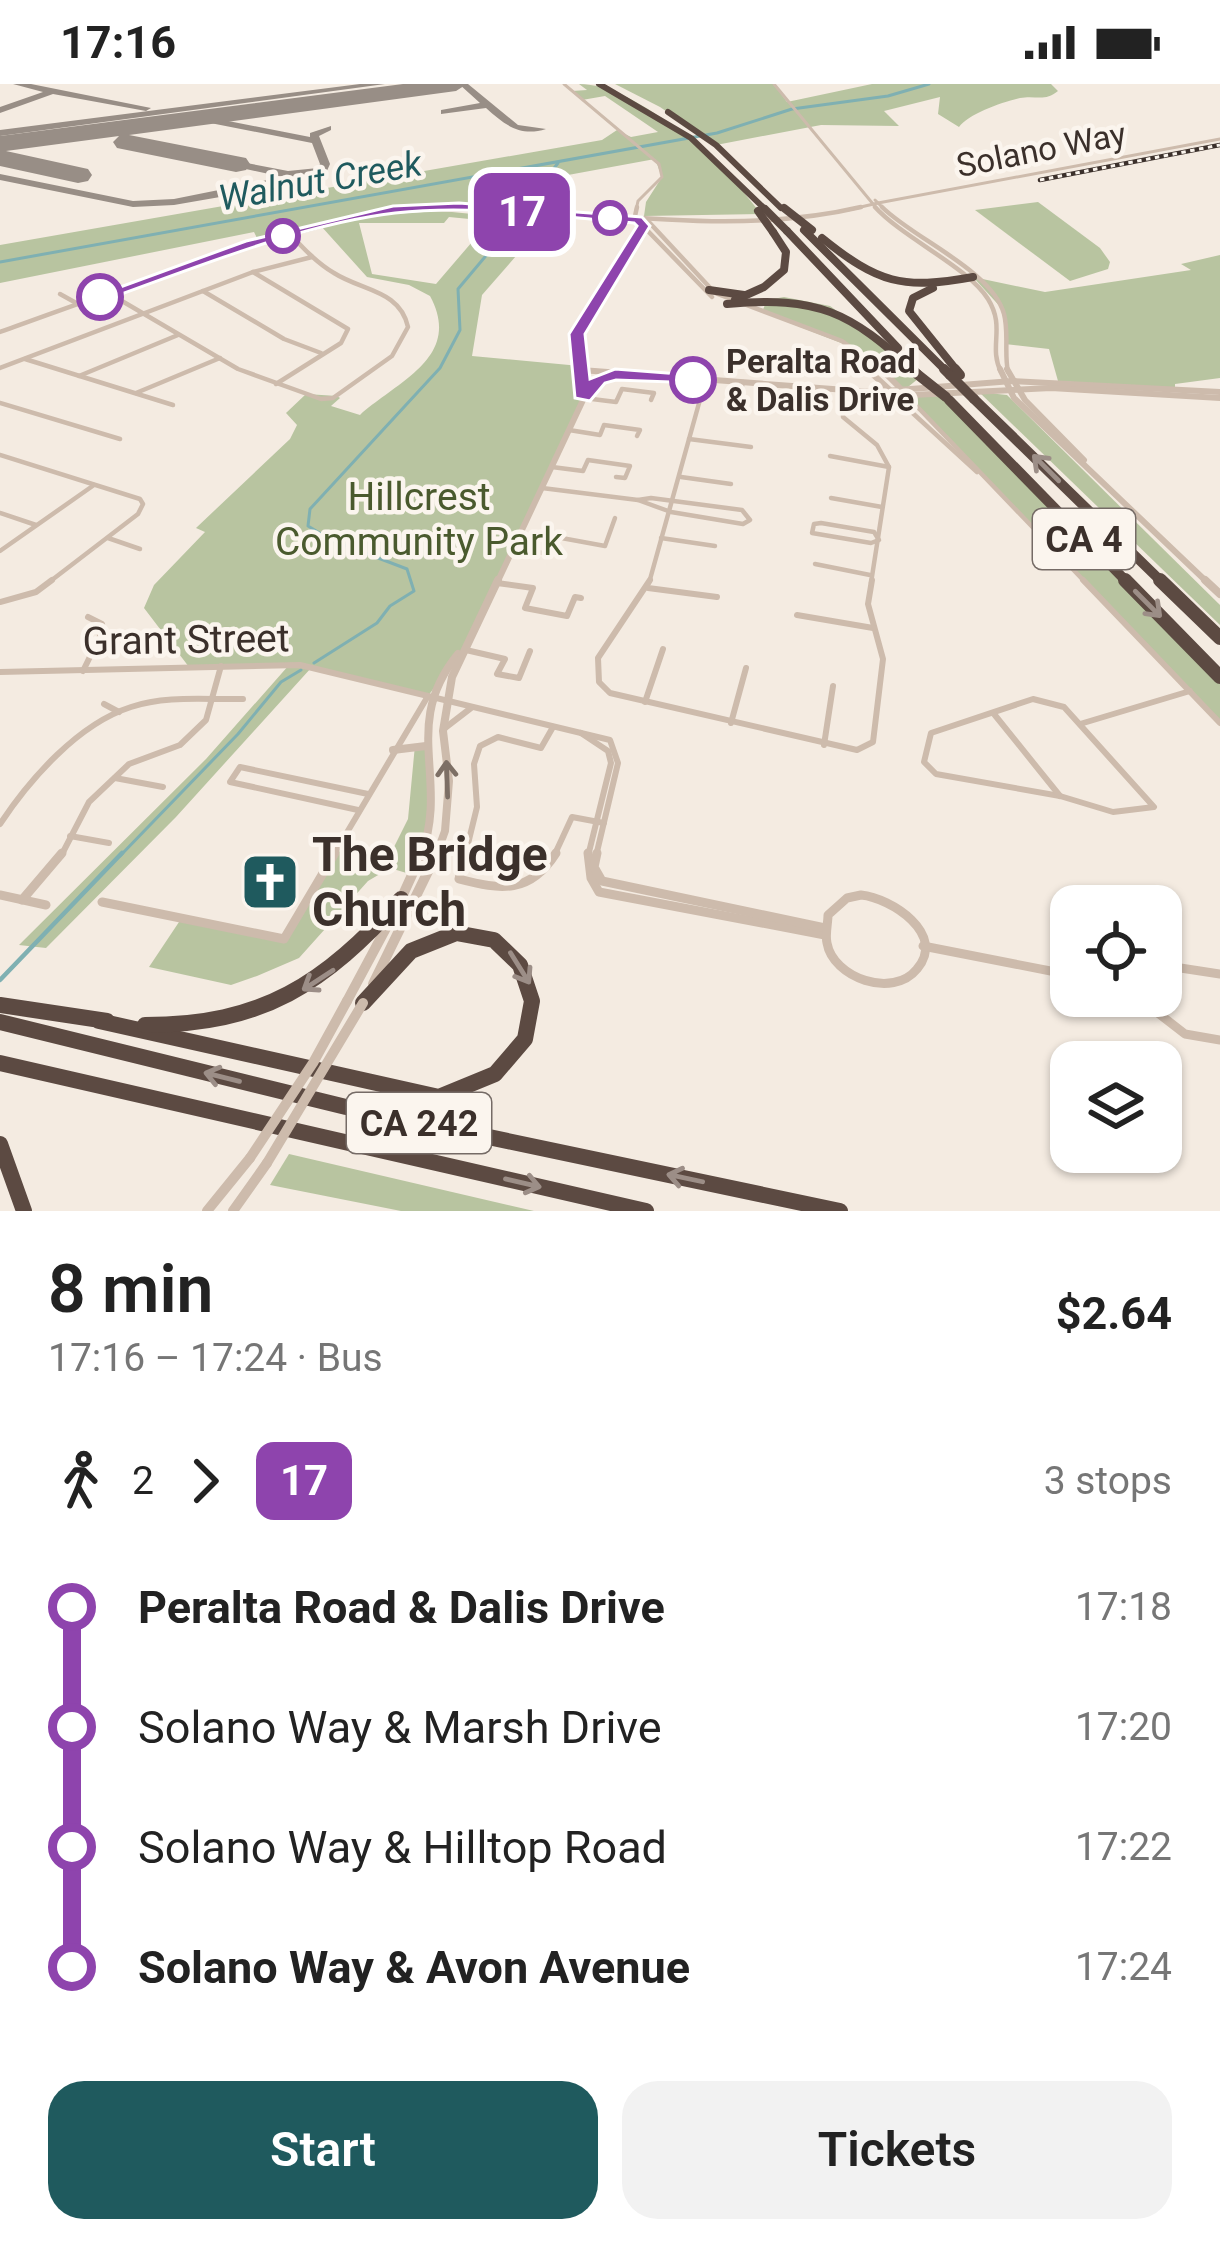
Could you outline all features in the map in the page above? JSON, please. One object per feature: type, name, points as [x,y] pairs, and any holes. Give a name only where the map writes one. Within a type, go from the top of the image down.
[{"type":"highway","points":[[599,84],[676,127],[761,209],[786,252],[784,270],[776,280],[732,303]]},
{"type":"highway","points":[[615,84],[649,101]]},
{"type":"highway","name":"CA 4","points":[[660,107],[720,148],[808,230],[1220,638]]},
{"type":"highway","name":"CA 4","points":[[761,209],[1220,677]]},
{"type":"highway","points":[[808,230],[881,282],[907,286],[966,279],[978,288]]},
{"type":"highway","points":[[941,282],[948,276],[947,264]]},
{"type":"highway","points":[[955,375],[909,311],[913,298],[922,292],[966,279]]},
{"type":"highway","points":[[710,290],[745,296]]},
{"type":"highway","points":[[732,303],[800,298],[829,305],[920,374]]},
{"type":"highway","points":[[762,312],[766,300]]},
{"type":"highway","points":[[99,1021],[193,1025],[267,1009],[349,958],[401,899]]},
{"type":"highway","points":[[0,1005],[99,1021],[440,1096],[487,1082],[508,1066],[523,1045],[532,1019],[532,988],[521,964],[503,944],[460,931],[419,942],[355,1002]]},
{"type":"highway","name":"CA 242","points":[[0,1022],[346,1107],[841,1211]]},
{"type":"highway","name":"CA 242","points":[[0,1063],[646,1211]]},
{"type":"highway","points":[[0,1144],[24,1211]]},
{"type":"street","points":[[564,84],[653,156],[662,176],[644,198],[632,245],[577,334],[575,352],[584,398]]},
{"type":"street","points":[[774,84],[880,214],[966,279]]},
{"type":"street","name":"Solano Way","points":[[0,332],[290,234],[404,208],[689,221],[822,213],[1220,139]]},
{"type":"street","points":[[874,204],[1005,312],[1004,360],[1009,385]]},
{"type":"street","name":"Solano Way","points":[[641,219],[874,204]]},
{"type":"street","points":[[822,213],[880,214]]},
{"type":"street","points":[[641,219],[700,290],[830,339],[866,363],[980,474]]},
{"type":"street","points":[[632,245],[657,238],[665,225],[689,221]]},
{"type":"street","points":[[110,293],[220,358],[276,384],[330,399],[399,351],[408,338],[407,324],[401,306],[336,275],[290,234]]},
{"type":"street","points":[[657,238],[710,290],[732,303],[860,350],[1220,723]]},
{"type":"street","points":[[0,368],[253,272],[312,256]]},
{"type":"street","points":[[253,272],[343,322],[347,336],[276,384]]},
{"type":"street","points":[[978,288],[997,313],[994,358],[1009,385],[1220,594]]},
{"type":"street","points":[[203,291],[284,339],[324,354]]},
{"type":"street","points":[[60,294],[78,304]]},
{"type":"street","points":[[0,322],[8,329]]},
{"type":"street","points":[[79,376],[182,334]]},
{"type":"street","points":[[22,358],[173,405]]},
{"type":"street","points":[[136,394],[220,358]]},
{"type":"street","points":[[582,373],[893,394],[1009,385],[1220,395]]},
{"type":"street","points":[[582,373],[705,380]]},
{"type":"street","points":[[102,902],[284,939],[393,749],[462,650],[584,398],[599,380],[615,374]]},
{"type":"street","points":[[705,380],[648,588],[598,658],[599,682],[610,693],[857,750],[873,742],[883,659],[868,604],[889,467],[877,446],[843,417],[842,391]]},
{"type":"street","points":[[737,406],[742,383]]},
{"type":"street","points":[[802,411],[806,388]]},
{"type":"street","points":[[584,398],[616,402],[622,389],[654,393],[651,400]]},
{"type":"street","points":[[0,403],[120,439]]},
{"type":"street","points":[[569,430],[600,434],[604,425],[640,430],[638,436]]},
{"type":"street","points":[[689,439],[751,447]]},
{"type":"street","points":[[0,454],[140,499],[143,504],[108,538],[35,592],[0,602]]},
{"type":"street","points":[[830,456],[889,467]]},
{"type":"street","points":[[552,467],[583,471],[587,460],[630,466],[626,478],[616,477]]},
{"type":"street","points":[[681,477],[731,484]]},
{"type":"street","points":[[0,551],[94,484]]},
{"type":"street","points":[[542,488],[742,510],[750,520],[743,524],[671,512],[638,500]]},
{"type":"street","points":[[831,498],[882,507]]},
{"type":"street","points":[[0,514],[36,525]]},
{"type":"street","points":[[514,548],[549,554],[556,537],[605,546],[615,518]]},
{"type":"street","points":[[821,524],[874,532],[879,540],[821,536],[811,528],[821,524]]},
{"type":"street","points":[[108,538],[140,549]]},
{"type":"street","points":[[661,538],[715,546]]},
{"type":"street","points":[[815,564],[872,575]]},
{"type":"street","points":[[497,583],[533,588],[525,608],[567,616],[574,597],[581,598]]},
{"type":"street","points":[[648,588],[717,598]]},
{"type":"street","points":[[797,615],[873,628]]},
{"type":"street","points":[[83,670],[104,631],[102,624],[88,617]]},
{"type":"street","points":[[645,702],[663,649]]},
{"type":"street","points":[[462,650],[506,659],[497,674],[519,678],[530,651]]},
{"type":"street","points":[[233,1211],[268,1163],[421,892],[445,831],[449,781],[442,730],[445,701],[462,650]]},
{"type":"street","name":"Grant Street","points":[[0,672],[300,664],[554,725],[600,743],[610,759],[600,822]]},
{"type":"street","points":[[22,900],[53,866],[89,802],[146,755],[179,745],[206,720],[221,666]]},
{"type":"street","points":[[731,723],[746,668]]},
{"type":"street","points":[[824,745],[833,686]]},
{"type":"street","points":[[1080,724],[1190,691]]},
{"type":"street","points":[[207,1211],[250,1159],[355,1002],[426,846],[432,812],[426,746],[428,696]]},
{"type":"street","points":[[1,821],[44,769],[119,712],[148,704],[243,699]]},
{"type":"street","points":[[1040,699],[1058,703],[1080,724],[1154,807],[1113,812],[1060,796],[936,774],[922,756],[932,734],[1040,699]]},
{"type":"street","points":[[104,704],[119,712]]},
{"type":"street","points":[[442,730],[471,708]]},
{"type":"street","points":[[994,714],[1060,796]]},
{"type":"street","points":[[554,725],[541,748],[498,737],[480,746],[474,764],[477,807],[459,879],[508,889],[542,872],[556,856],[572,817],[600,822],[594,867],[610,886],[825,932]]},
{"type":"street","points":[[393,749],[426,746]]},
{"type":"street","points":[[359,810],[230,782],[240,767],[368,794]]},
{"type":"street","points":[[115,778],[163,787]]},
{"type":"street","points":[[70,836],[109,843]]},
{"type":"street","points":[[0,896],[46,905]]},
{"type":"street","points":[[875,896],[913,920],[923,946],[922,958],[910,977],[899,983],[872,984],[840,966],[825,932],[829,915],[847,898],[875,896]]},
{"type":"street","points":[[923,946],[1050,971]]},
{"type":"street","points":[[1182,968],[1220,974]]},
{"type":"street","points":[[1163,1017],[1185,1034],[1220,1040]]},
{"type":"green space","name":"Hillcrest Community Park","points":[[579,84],[603,88],[654,113],[705,153],[761,214],[644,216],[646,202],[662,177],[655,159],[568,175],[540,212],[521,207],[518,211],[404,208],[372,215],[442,211],[536,222],[511,254],[516,256],[482,295],[472,356],[580,366],[584,398],[462,650],[428,696],[311,668],[176,817],[46,948],[19,945],[206,759],[289,665],[189,667],[144,608],[154,585],[205,532],[196,528],[290,439],[297,425],[286,413],[306,394],[337,396],[340,398],[331,406],[360,415],[422,366],[438,336],[438,317],[430,296],[409,285],[367,277],[321,226],[259,242],[254,232],[0,283],[0,245],[602,140],[617,130],[631,137],[658,132],[605,96],[582,100],[572,91],[587,90]],"holes":[[[449,217],[490,221],[436,284],[372,274],[359,223],[444,223]]]},
{"type":"green space","points":[[615,84],[774,84],[787,102],[872,84],[1051,84],[1058,91],[995,106],[959,127],[938,114],[940,97],[884,111],[899,126],[821,125],[716,145]]},
{"type":"green space","points":[[1038,202],[1100,248],[1110,262],[1108,269],[1070,281],[975,210]]},
{"type":"green space","points":[[1220,255],[1220,378],[1175,384],[1175,389],[1058,381],[1049,349],[1005,344],[1005,312],[973,277],[1045,292],[1191,270],[1181,264]]},
{"type":"green space","points":[[784,297],[830,306],[924,374],[903,391],[859,350],[762,312],[767,300]]},
{"type":"green space","points":[[979,392],[1007,395],[1220,605],[1220,625]]},
{"type":"green space","points":[[939,393],[1220,676],[1220,723],[908,397]]},
{"type":"green space","points":[[415,745],[426,746],[432,812],[413,875],[390,868],[368,881],[299,958],[257,976],[231,985],[149,967],[181,919],[284,939],[335,850],[385,865],[408,819]]},
{"type":"green space","points":[[289,1154],[534,1211],[401,1211],[270,1185]]},
{"type":"waterway","name":"Walnut Creek","points":[[0,262],[717,133],[792,109],[888,96],[929,84]]},
{"type":"waterway","points":[[526,206],[558,163]]},
{"type":"waterway","points":[[314,663],[377,623],[390,606],[414,591],[407,569],[331,540],[308,526],[310,509],[440,368],[460,330],[458,289],[516,220]]},
{"type":"waterway","points":[[120,856],[238,734],[281,682],[301,670]]},
{"type":"waterway","points":[[0,980],[122,853]]},
{"type":"taxiway","points":[[17,84],[146,108]]},
{"type":"taxiway","points":[[0,133],[381,84]]},
{"type":"taxiway","points":[[463,84],[488,105]]},
{"type":"taxiway","points":[[0,110],[50,92]]},
{"type":"taxiway","points":[[444,112],[488,105]]},
{"type":"taxiway","points":[[488,105],[515,128],[541,129]]},
{"type":"taxiway","points":[[188,116],[316,141]]},
{"type":"taxiway","points":[[288,174],[322,171],[325,164],[314,135],[328,128]]},
{"type":"taxiway","points":[[236,164],[288,174]]},
{"type":"taxiway","points":[[0,177],[133,204],[174,202],[277,184],[289,179],[288,174]]},
{"type":"taxiway","points":[[288,174],[294,175]]},
{"type":"runway","points":[[0,144],[456,84]]},
{"type":"runway","points":[[126,142],[236,164]]},
{"type":"runway","points":[[0,158],[78,175]]},
{"type":"railway","points":[[1040,180],[1220,145]]},
{"type":"bus line","name":"17","points":[[100,297],[251,244],[393,209],[459,207],[638,219],[644,226],[577,334],[575,352],[584,398],[593,384],[615,374],[693,380]]},
{"type":"place","name":"Peralta Road & Dalis Drive","points":[[693,380]]},
{"type":"place","name":"The Bridge Church","points":[[270,882]]}]
